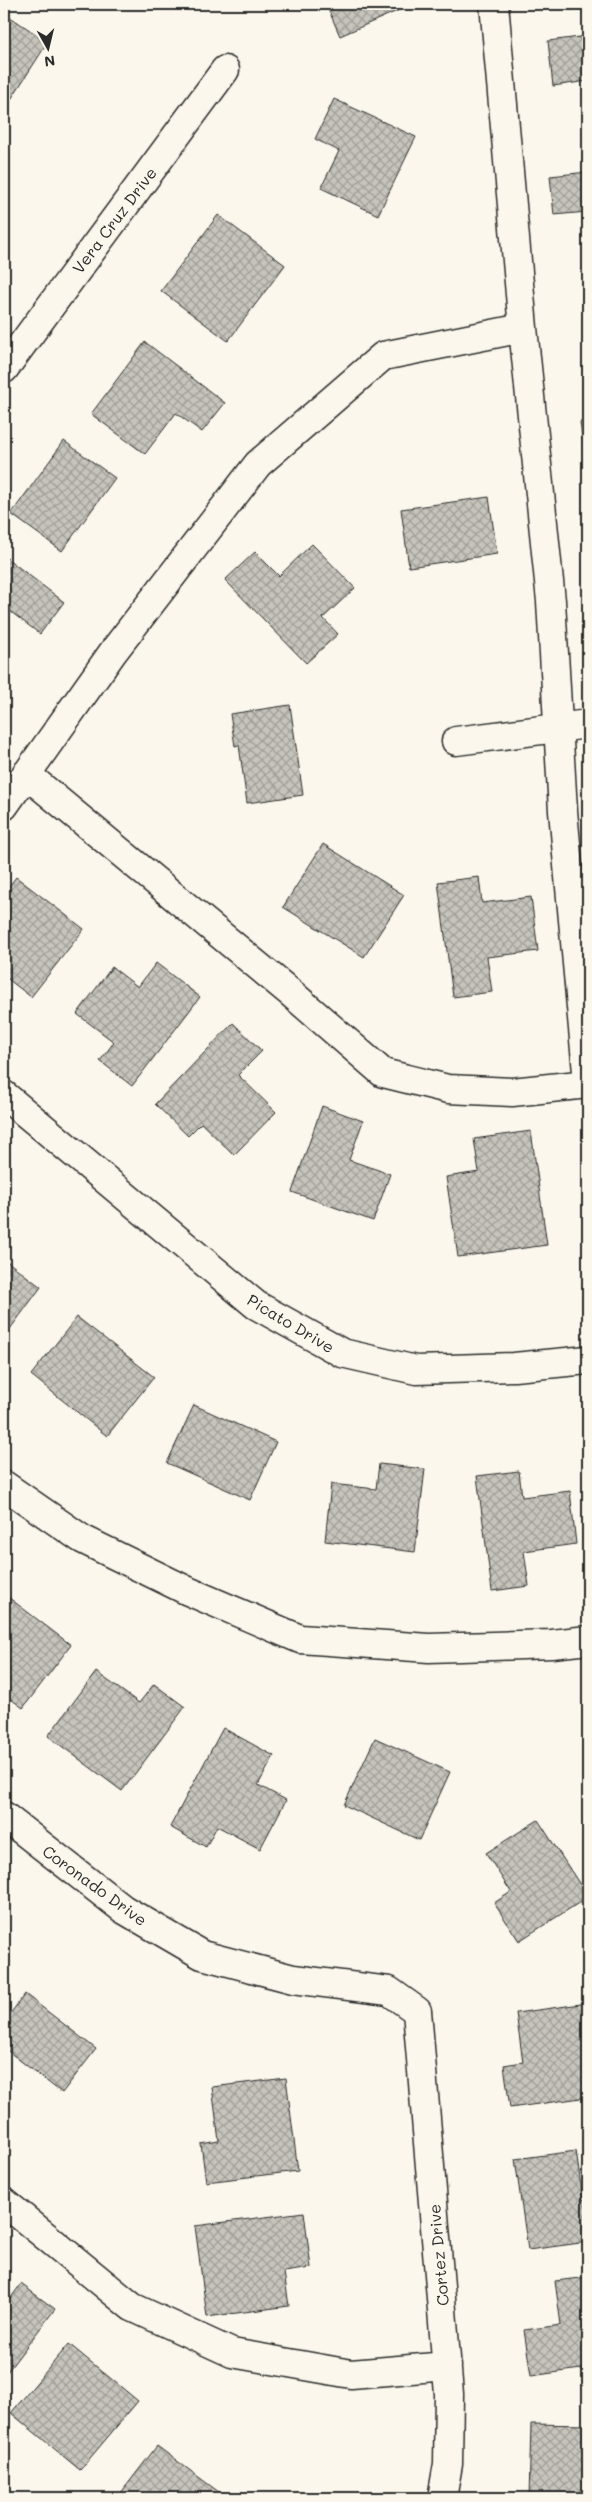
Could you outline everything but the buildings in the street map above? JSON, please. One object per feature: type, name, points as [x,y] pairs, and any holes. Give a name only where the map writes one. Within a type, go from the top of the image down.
[{"type":"street","points":[[26,774],[292,994],[383,1073],[448,1089],[512,1092],[588,1083],[563,811],[552,601],[523,328],[494,4]]},
{"type":"street","name":"Vera Cruz Drive","points":[[4,369],[225,70]]},
{"type":"street","points":[[4,806],[113,652],[258,464],[383,356],[523,328]]},
{"type":"street","points":[[456,741],[588,724]]},
{"type":"street","name":"Picato Drive","points":[[4,1095],[256,1305],[342,1353],[416,1370],[514,1367],[588,1360]]},
{"type":"street","points":[[4,1485],[82,1539],[188,1591],[300,1639],[429,1648],[552,1644],[588,1640]]},
{"type":"street","name":"Coronado Drive","points":[[4,1816],[123,1909],[202,1955],[293,1979],[389,1991],[417,2011]]},
{"type":"street","name":"Cortez Drive","points":[[417,2011],[449,2394],[448,2464],[442,2498]]},
{"type":"street","points":[[4,2202],[132,2307],[232,2354],[351,2374],[447,2366]]}]
